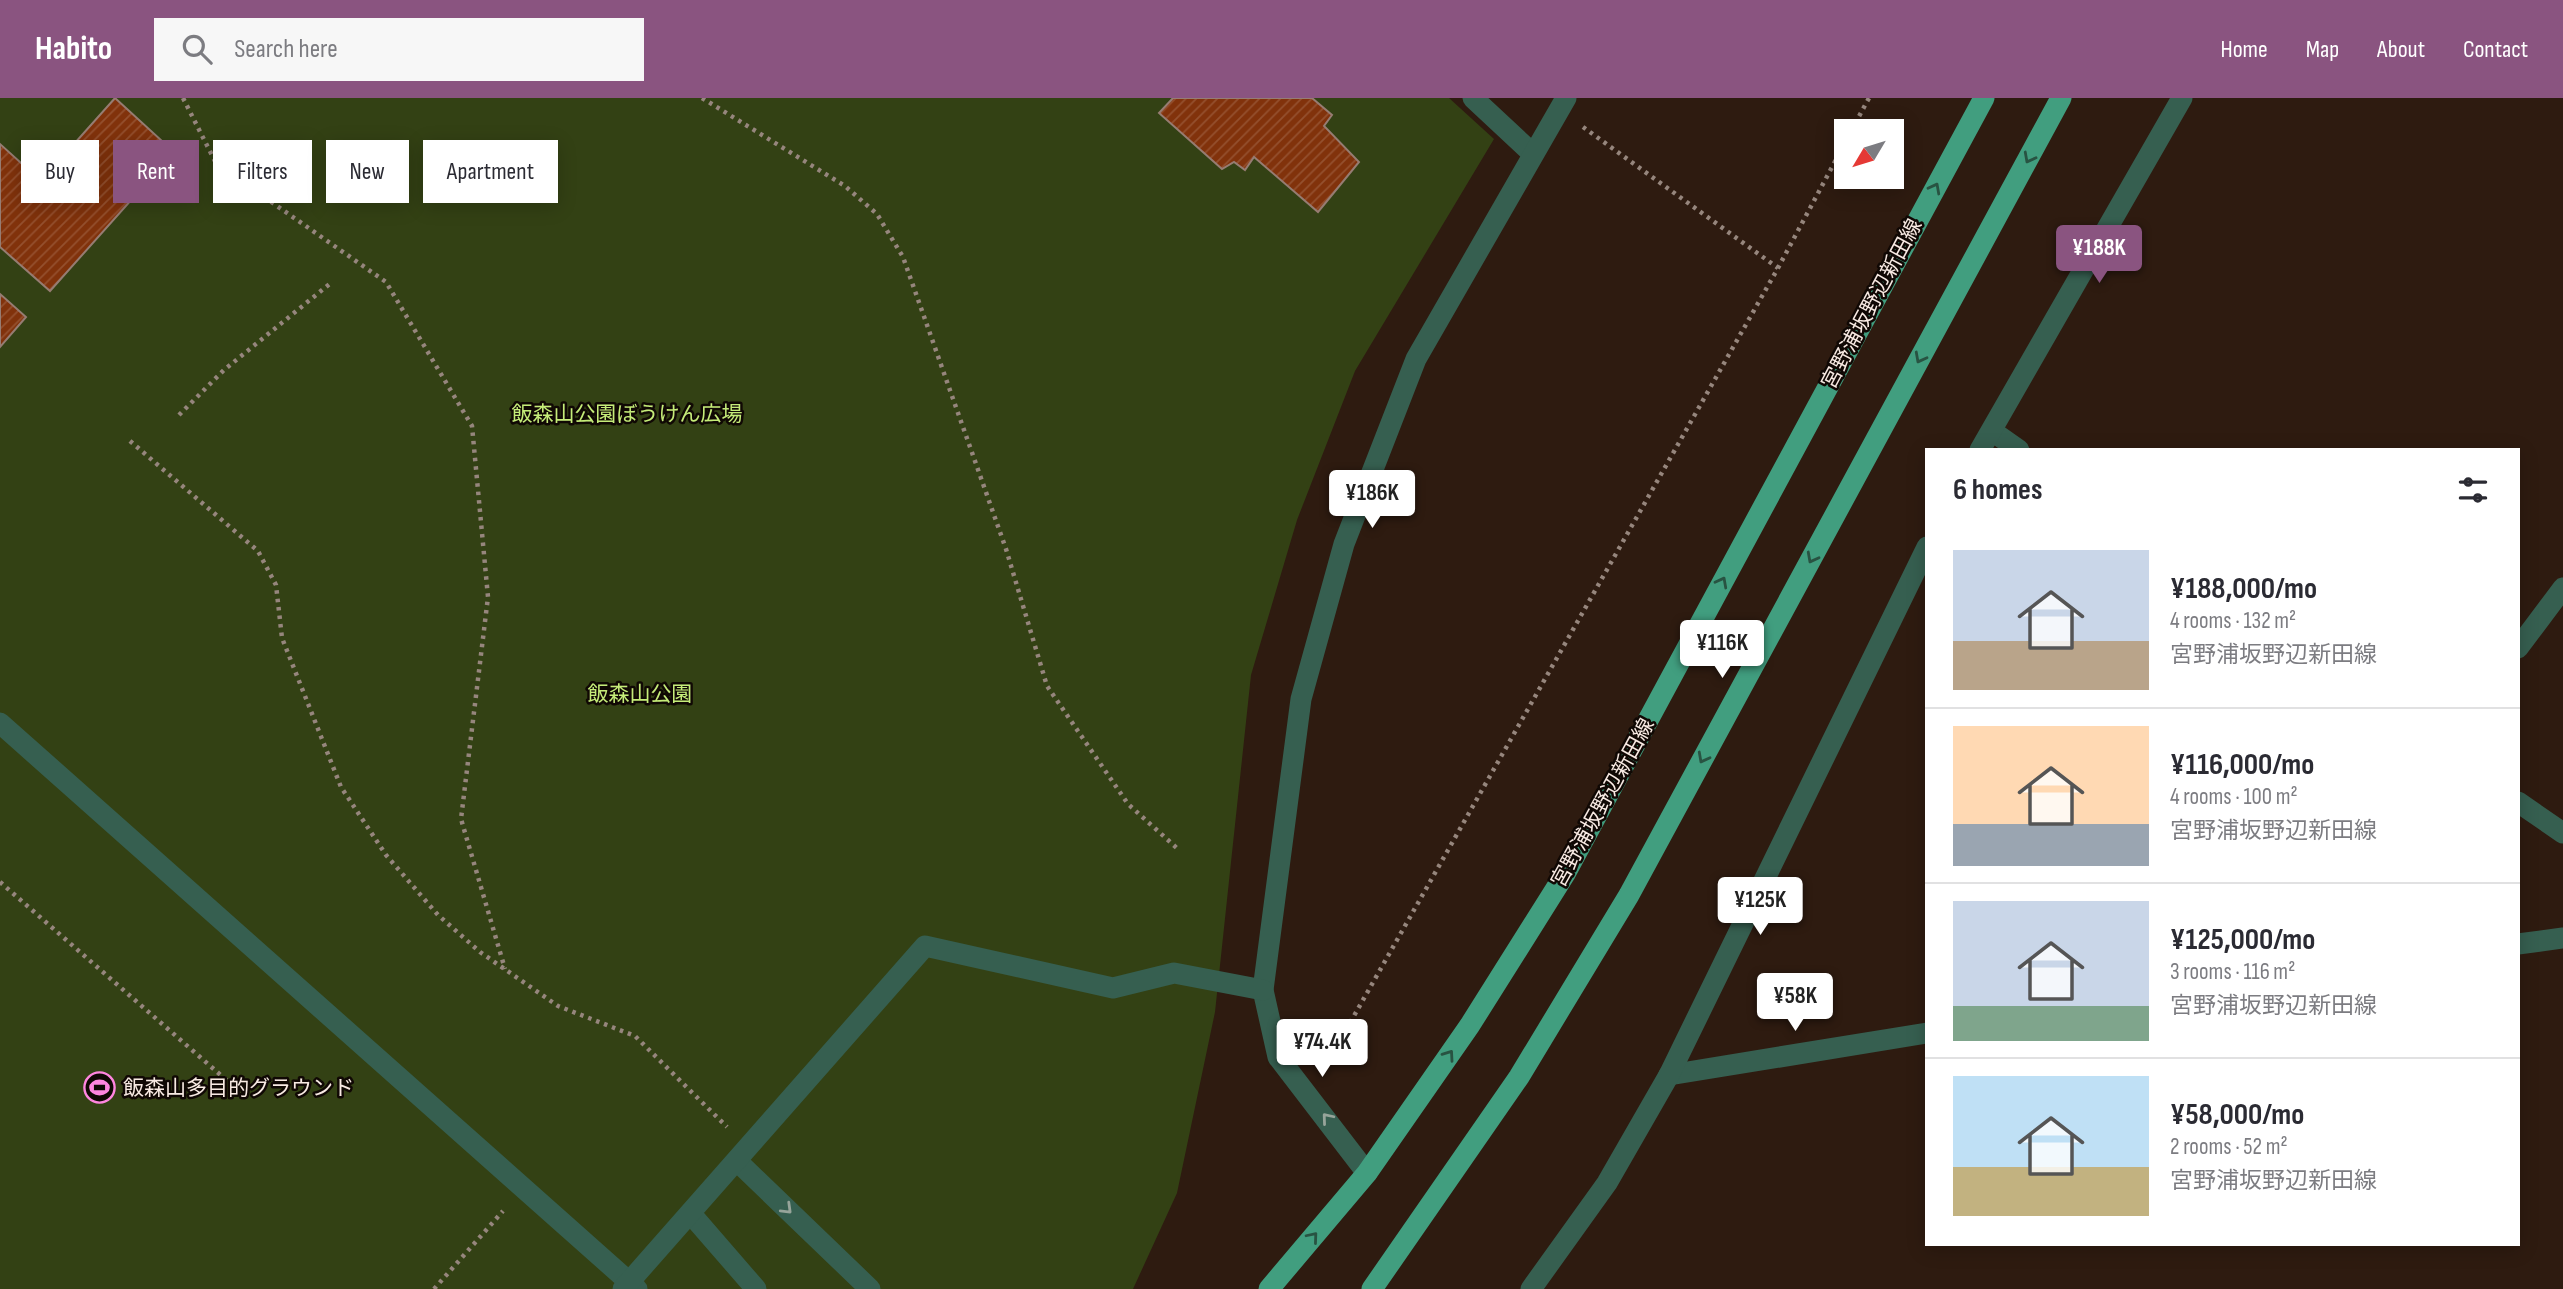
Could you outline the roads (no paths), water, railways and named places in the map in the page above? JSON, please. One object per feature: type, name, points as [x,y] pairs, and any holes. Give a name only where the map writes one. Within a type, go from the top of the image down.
[{"type":"main road","name":"宮野浦坂野辺新田線","points":[[1269,1289],[1367,1173],[1470,1026],[1565,874],[1983,98]]},
{"type":"main road","points":[[1372,1289],[1519,1077],[1629,895],[2061,98]]},
{"type":"street","points":[[1473,98],[1533,154]]},
{"type":"street","points":[[1981,448],[2182,98]]},
{"type":"street","points":[[1367,1173],[1278,1057],[1263,990],[1301,699],[1344,544],[1416,359],[1563,104]]},
{"type":"street","points":[[1992,430],[2017,448]]},
{"type":"street","points":[[1531,1289],[1606,1183],[1669,1075],[1925,551]]},
{"type":"street","points":[[2520,645],[2563,587]]},
{"type":"street","points":[[0,723],[524,1188],[630,1287],[925,946],[1112,988],[1174,973],[1263,990]]},
{"type":"street","points":[[2520,803],[2563,834]]},
{"type":"street","points":[[2520,944],[2563,938]]},
{"type":"street","points":[[1669,1075],[1925,1033]]},
{"type":"street","points":[[737,1161],[870,1289]]},
{"type":"street","points":[[691,1214],[757,1289]]},
{"type":"place","name":"飯森山多目的グラウンド","points":[[100,1088]]},
{"type":"park label","name":"飯森山公園ぼうけん広場","points":[[627,414]]},
{"type":"park label","name":"飯森山公園","points":[[640,694]]}]
